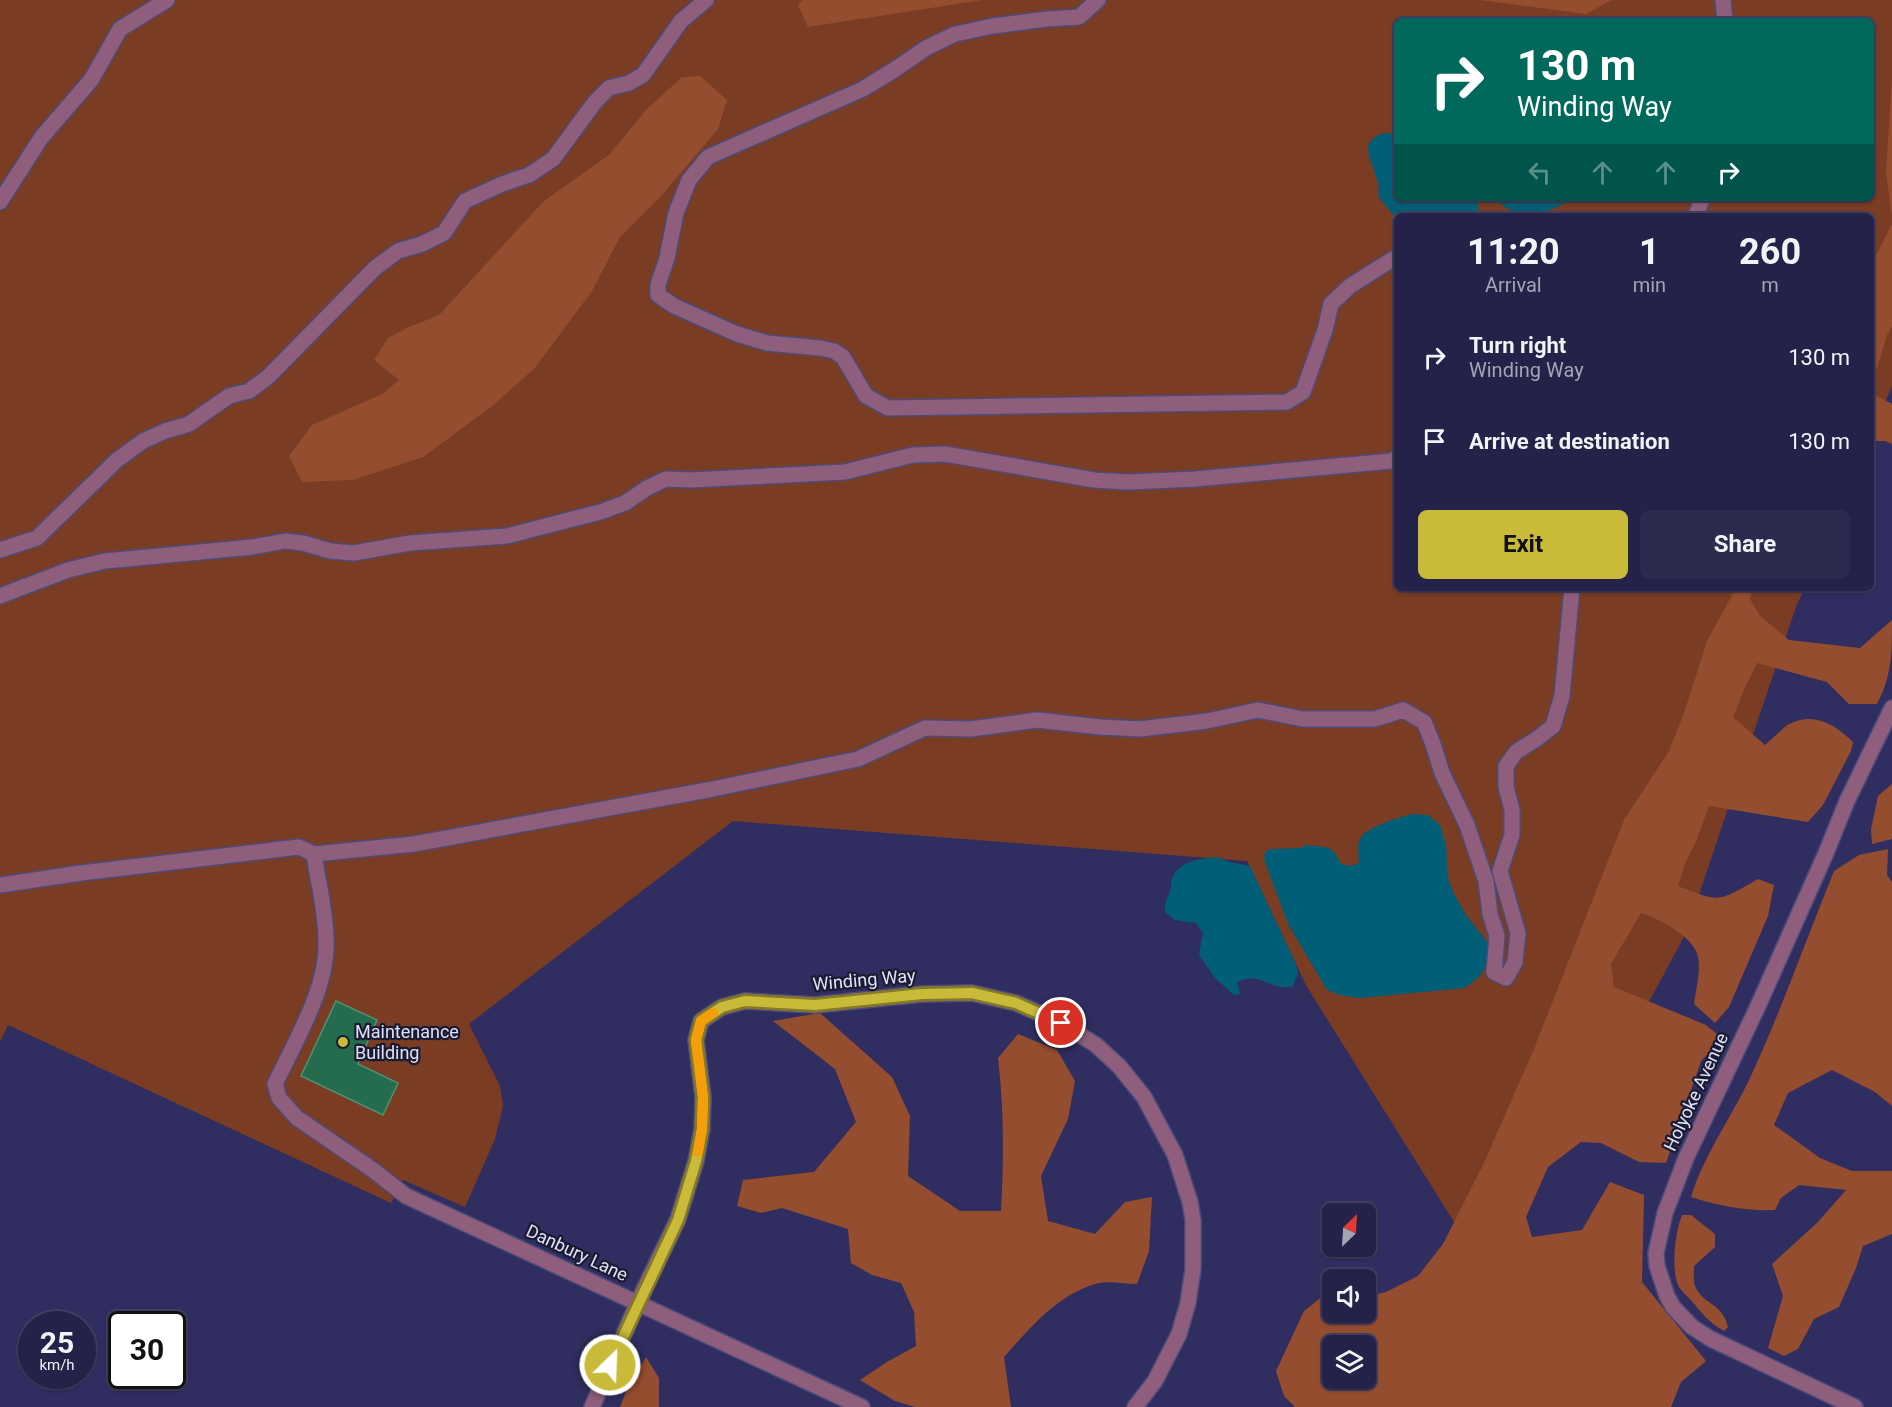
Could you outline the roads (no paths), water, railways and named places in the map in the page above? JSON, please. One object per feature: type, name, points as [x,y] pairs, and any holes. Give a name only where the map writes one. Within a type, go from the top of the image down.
[{"type":"street","points":[[0,202],[41,138],[91,80],[120,29],[167,0]]},
{"type":"street","points":[[0,550],[37,538],[117,460],[143,441],[189,424],[229,396],[249,391],[268,377],[375,268],[398,251],[422,244],[444,233],[465,201],[501,184],[529,175],[553,159],[594,102],[609,88],[629,83],[643,75],[681,21],[706,0]]},
{"type":"street","points":[[1098,0],[1079,17],[1014,23],[955,33],[926,48],[862,89],[708,157],[689,180],[675,213],[667,258],[658,285],[658,295],[674,306],[767,343],[834,351],[843,357],[866,396],[888,408],[1287,402],[1303,392],[1325,330],[1331,304],[1350,285],[1394,258]]},
{"type":"street","points":[[1723,0],[1725,18]]},
{"type":"street","points":[[0,596],[68,570],[105,561],[253,547],[285,541],[303,543],[330,551],[354,553],[410,543],[507,536],[600,512],[624,503],[666,479],[692,480],[845,472],[913,455],[945,454],[1094,480],[1128,482],[1195,479],[1394,460]]},
{"type":"street","points":[[0,885],[299,847],[314,854],[414,844],[713,789],[858,759],[925,728],[971,729],[1037,720],[1140,729],[1207,721],[1258,710],[1304,720],[1375,719],[1403,710],[1424,722],[1442,773],[1467,825],[1486,881],[1490,914],[1497,936],[1494,972],[1506,978],[1515,962],[1518,933],[1500,871],[1512,835],[1512,810],[1506,788],[1506,766],[1516,752],[1553,726],[1562,696],[1572,591]]},
{"type":"street","name":"Holyoke Avenue","points":[[1856,1407],[1711,1339],[1692,1327],[1667,1296],[1657,1266],[1656,1253],[1665,1213],[1686,1158],[1758,1006],[1847,801],[1892,708]]},
{"type":"street","name":"Danbury Lane","points":[[314,854],[327,942],[319,990],[275,1083],[279,1098],[297,1118],[373,1170],[406,1196],[862,1407]]},
{"type":"street","name":"Winding Way","points":[[638,1302],[678,1220],[696,1161],[702,1129],[703,1097],[696,1040],[701,1021],[722,1007],[745,1001],[815,1005],[922,994],[972,993],[1016,1003],[1061,1023],[1096,1045],[1119,1066],[1144,1097],[1175,1155],[1190,1202],[1192,1220],[1193,1269],[1188,1303],[1179,1334],[1155,1381],[1135,1407]]},
{"type":"street","points":[[592,1407],[638,1302]]},
{"type":"water","points":[[1384,133],[1394,134],[1394,201],[1477,201],[1479,213],[1394,213],[1394,216],[1379,198],[1378,182],[1369,156],[1368,144],[1375,137]]},
{"type":"water","points":[[1498,201],[1569,201],[1539,213],[1514,212]]},
{"type":"water","points":[[1412,814],[1428,815],[1440,825],[1446,845],[1448,879],[1466,915],[1488,943],[1491,952],[1489,961],[1480,976],[1465,988],[1360,998],[1339,995],[1327,990],[1288,924],[1264,855],[1269,849],[1301,848],[1305,845],[1323,847],[1331,850],[1341,864],[1350,866],[1359,863],[1359,845],[1363,835],[1383,824]]},
{"type":"water","points":[[1217,857],[1250,866],[1295,962],[1298,974],[1292,987],[1245,979],[1237,982],[1240,994],[1234,995],[1215,978],[1199,955],[1203,933],[1196,923],[1175,920],[1165,912],[1175,873],[1184,865],[1197,860]]},
{"type":"place","name":"Maintenance Building","points":[[343,1042]]}]
